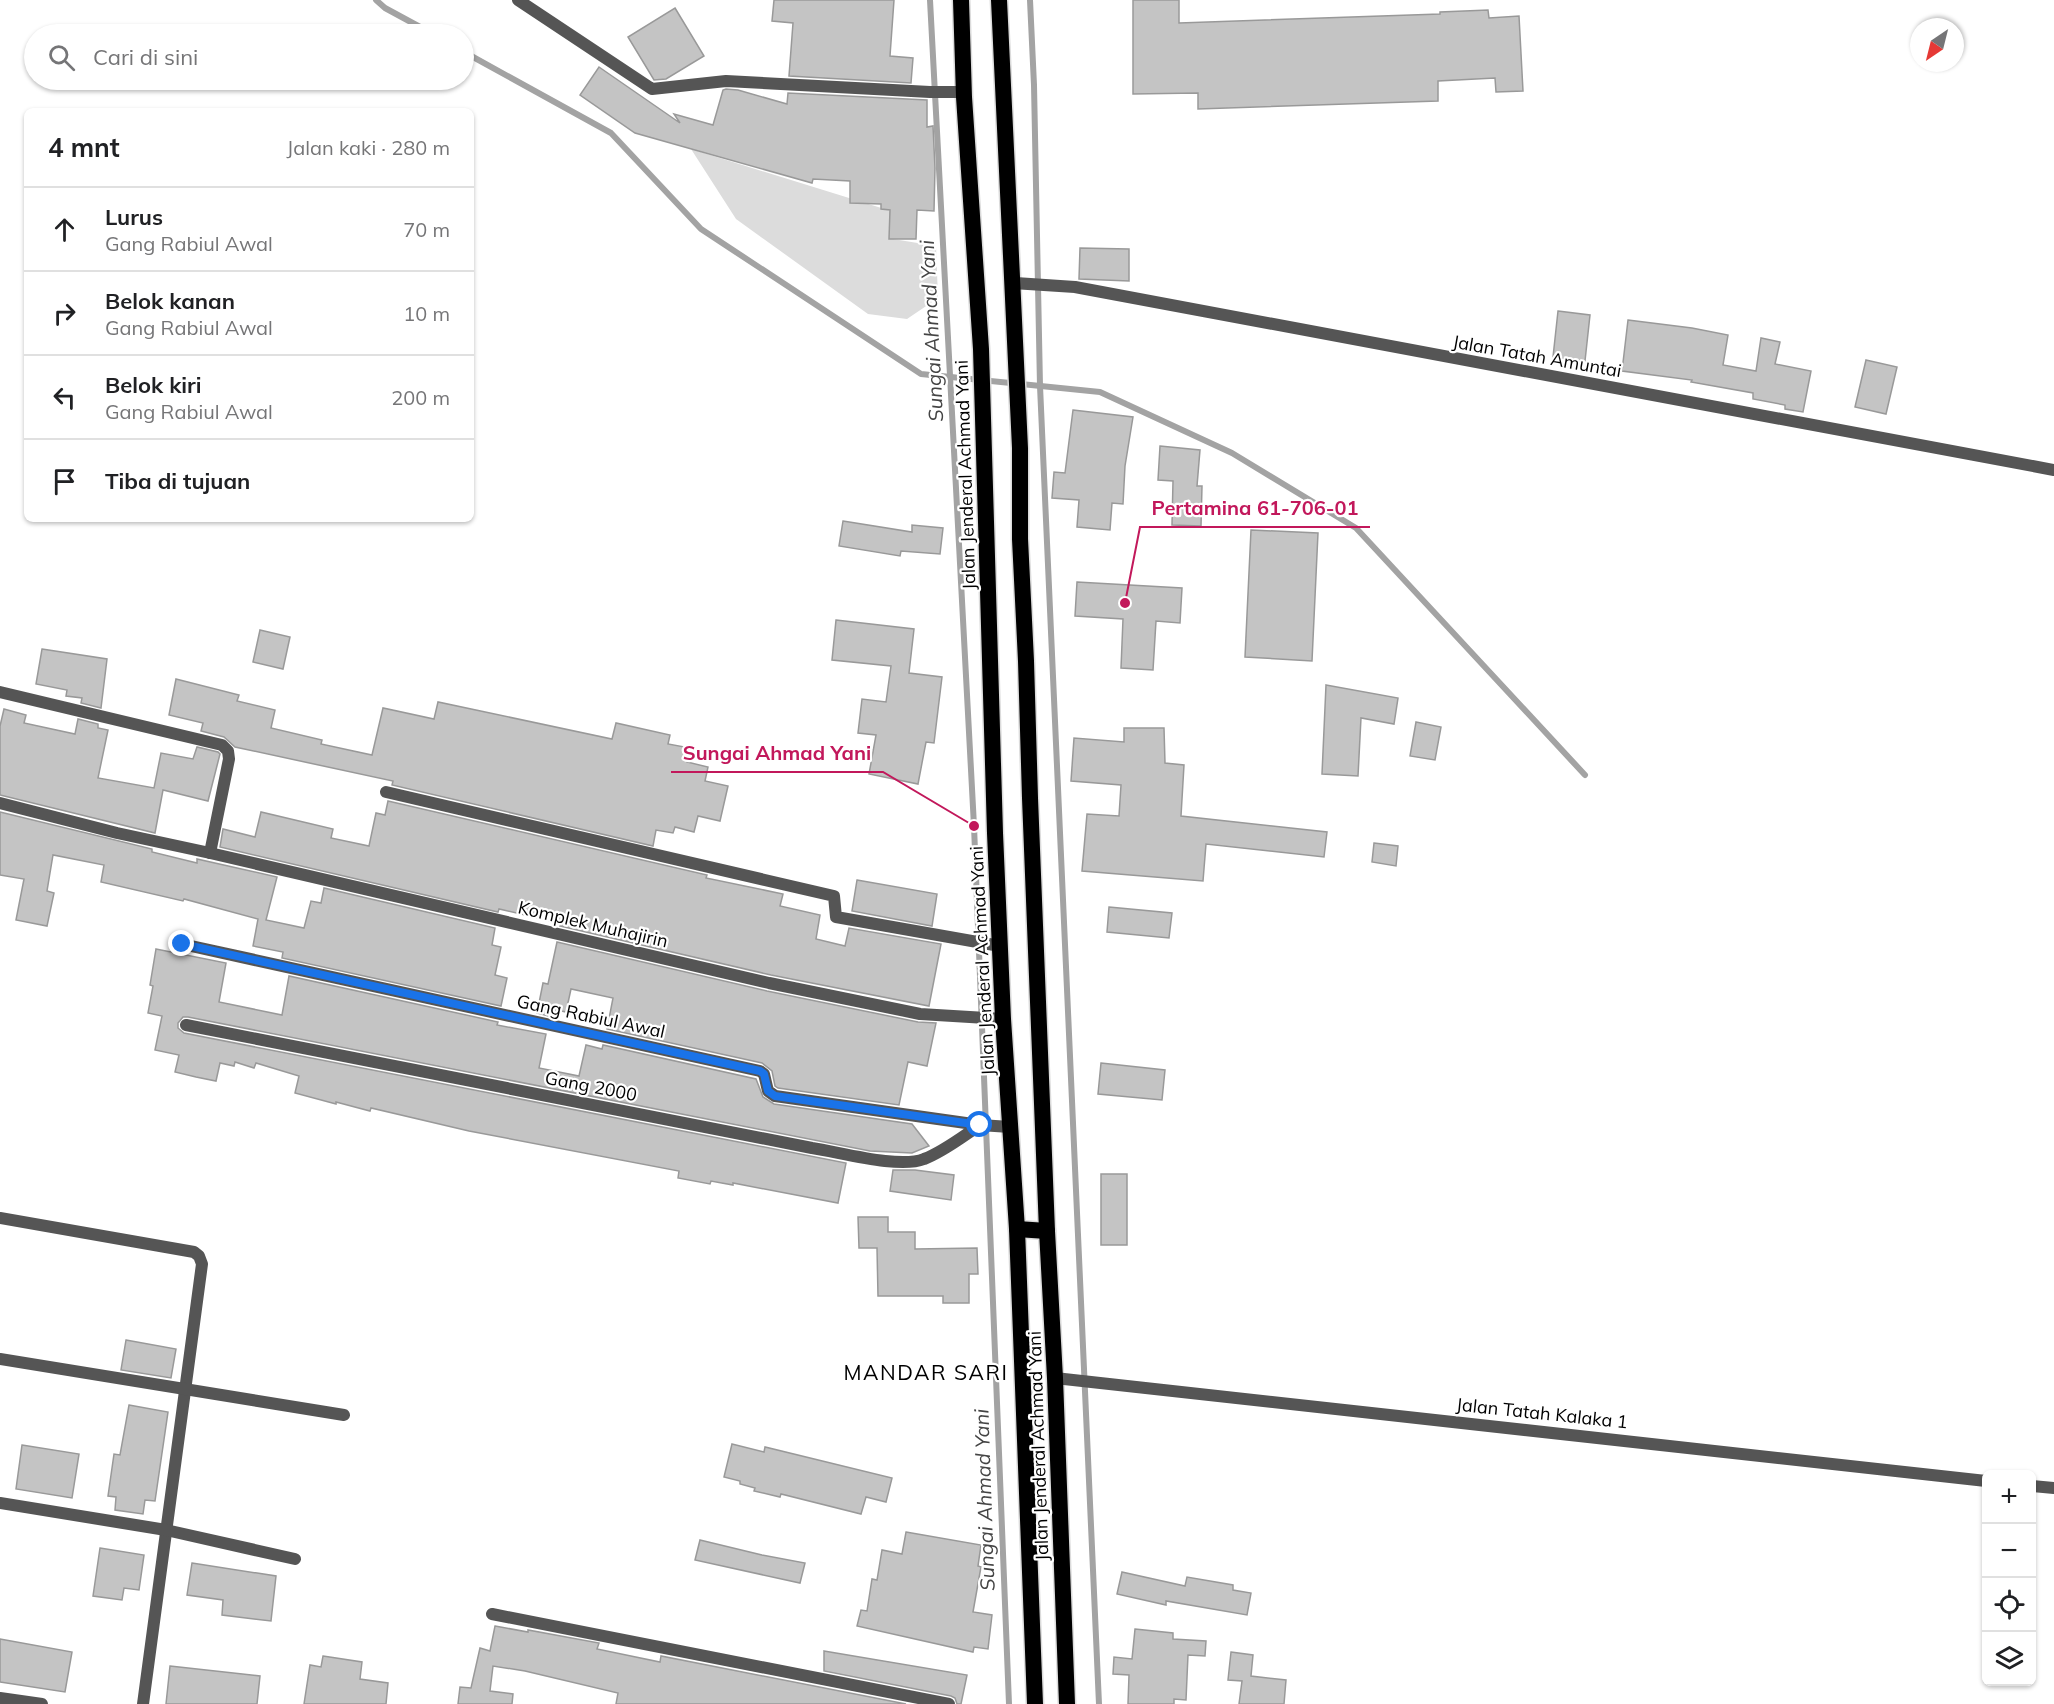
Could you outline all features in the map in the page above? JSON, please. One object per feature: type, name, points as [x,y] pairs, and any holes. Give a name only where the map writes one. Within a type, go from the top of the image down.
[{"type":"highway","name":"Jalan Jenderal Achmad Yani","points":[[961,0],[964,92],[981,349],[996,1019],[1002,1127],[1017,1229],[1035,1704]]},
{"type":"highway","name":"Jalan Jenderal Achmad Yani","points":[[999,0],[1021,284],[1016,358],[1020,448],[1020,539],[1067,1704]]},
{"type":"highway","points":[[1017,1229],[1047,1231]]},
{"type":"street","points":[[518,0],[644,85],[652,88],[726,81],[964,92]]},
{"type":"street","name":"Jalan Tatah Amuntai","points":[[1021,284],[1075,287],[2054,470]]},
{"type":"street","points":[[0,692],[222,746],[228,751],[230,759],[210,853]]},
{"type":"street","points":[[386,792],[834,896],[836,917],[993,945]]},
{"type":"street","name":"Komplek Muhajirin","points":[[0,803],[117,833],[769,983],[920,1014],[996,1019]]},
{"type":"street","name":"Gang Rabiul Awal","points":[[182,944],[760,1071],[764,1074],[768,1091],[775,1096],[980,1125]]},
{"type":"street","name":"Gang 2000","points":[[186,1025],[812,1148],[895,1162],[910,1163],[926,1159],[980,1125]]},
{"type":"street","points":[[980,1125],[1002,1127]]},
{"type":"street","points":[[0,1218],[182,1249],[194,1252],[199,1256],[202,1264],[143,1704]]},
{"type":"street","points":[[0,1359],[344,1415]]},
{"type":"street","name":"Jalan Tatah Kalaka 1","points":[[1055,1378],[1982,1481]]},
{"type":"street","points":[[2036,1486],[2054,1488]]},
{"type":"street","points":[[0,1503],[166,1530],[295,1559]]},
{"type":"street","points":[[492,1614],[949,1704]]},
{"type":"street","points":[[0,1698],[42,1704]]},
{"type":"shaded area","points":[[691,149],[891,211],[893,239],[936,246],[938,298],[907,319],[868,314],[736,219]]},
{"type":"building","points":[[774,0],[894,0],[890,56],[913,58],[911,83],[789,76],[793,23],[772,21]]},
{"type":"building","points":[[1133,0],[1179,0],[1179,23],[1440,14],[1440,12],[1488,10],[1489,18],[1519,16],[1523,91],[1496,92],[1495,78],[1438,81],[1438,101],[1198,109],[1198,93],[1133,94]]},
{"type":"building","points":[[675,8],[704,56],[666,79],[654,80],[628,37]]},
{"type":"building","points":[[599,67],[680,123],[674,114],[713,125],[723,90],[726,89],[738,90],[787,104],[788,93],[927,100],[927,127],[933,126],[934,211],[917,210],[916,239],[889,239],[890,210],[881,209],[881,204],[850,203],[850,181],[813,179],[812,183],[635,133],[580,95]]},
{"type":"building","points":[[1080,248],[1129,249],[1129,281],[1079,279]]},
{"type":"building","points":[[1558,311],[1590,315],[1585,361],[1553,357]]},
{"type":"building","points":[[1628,320],[1728,335],[1723,365],[1756,371],[1761,338],[1780,342],[1775,364],[1811,371],[1803,412],[1785,409],[1785,405],[1753,399],[1753,393],[1691,382],[1692,380],[1622,371]]},
{"type":"building","points":[[1866,360],[1897,367],[1886,414],[1855,407]]},
{"type":"building","points":[[1073,410],[1133,417],[1125,466],[1123,504],[1112,503],[1110,530],[1077,527],[1079,500],[1052,498],[1054,472],[1065,473]]},
{"type":"building","points":[[1160,446],[1200,450],[1197,486],[1202,486],[1201,526],[1172,525],[1173,481],[1158,480]]},
{"type":"building","points":[[843,521],[912,532],[912,525],[943,528],[940,554],[901,551],[900,556],[839,546]]},
{"type":"building","points":[[1251,530],[1318,533],[1312,661],[1245,657]]},
{"type":"building","points":[[1077,582],[1182,588],[1180,623],[1156,621],[1153,670],[1121,668],[1123,619],[1075,616]]},
{"type":"building","points":[[836,620],[914,629],[909,673],[942,677],[934,743],[926,742],[918,784],[869,774],[876,735],[858,733],[862,699],[886,702],[891,666],[832,660]]},
{"type":"building","points":[[260,630],[290,637],[283,669],[253,662]]},
{"type":"building","points":[[42,649],[107,659],[101,708],[81,703],[82,698],[66,696],[67,690],[36,684]]},
{"type":"building","points":[[176,679],[239,695],[237,701],[275,710],[271,728],[322,740],[321,744],[372,755],[383,708],[434,719],[438,702],[612,739],[616,723],[670,735],[668,744],[690,748],[687,762],[708,767],[705,781],[728,786],[720,821],[698,816],[694,832],[675,827],[673,833],[656,830],[653,846],[392,785],[393,781],[235,747],[224,737],[201,731],[203,723],[169,715]]},
{"type":"building","points":[[1326,685],[1398,698],[1394,724],[1361,718],[1358,776],[1322,774]]},
{"type":"building","points":[[4,709],[26,715],[24,723],[75,734],[78,719],[98,724],[98,728],[108,730],[98,778],[154,788],[161,753],[193,759],[197,747],[218,752],[220,754],[208,801],[163,790],[155,833],[0,795],[0,726]]},
{"type":"building","points":[[1416,722],[1441,727],[1435,760],[1410,756]]},
{"type":"building","points":[[1124,728],[1164,728],[1165,763],[1184,765],[1181,816],[1327,832],[1324,857],[1206,844],[1203,881],[1082,871],[1087,814],[1119,816],[1121,785],[1071,781],[1074,738],[1124,742]]},
{"type":"building","points":[[388,801],[707,875],[706,878],[783,894],[780,906],[820,915],[816,939],[845,946],[849,928],[941,944],[929,1006],[771,975],[560,926],[561,924],[551,921],[499,909],[498,912],[220,847],[223,829],[255,837],[261,812],[333,829],[331,838],[369,846],[376,813],[385,815]]},
{"type":"building","points":[[0,812],[152,849],[152,852],[197,863],[197,859],[277,877],[266,920],[304,928],[311,901],[321,903],[324,888],[495,928],[492,945],[501,947],[495,975],[507,978],[501,1006],[282,958],[283,952],[253,946],[258,919],[184,899],[183,901],[101,882],[104,865],[53,855],[47,891],[54,893],[47,926],[16,920],[24,879],[0,875]]},
{"type":"building","points":[[1374,843],[1398,846],[1396,866],[1372,862]]},
{"type":"building","points":[[857,880],[937,894],[932,926],[852,911]]},
{"type":"building","points":[[1109,907],[1172,913],[1169,938],[1107,932]]},
{"type":"building","points":[[557,942],[767,991],[918,1022],[936,1023],[927,1066],[908,1062],[899,1105],[778,1088],[775,1086],[772,1071],[762,1063],[607,1029],[613,998],[571,989],[566,1012],[557,1010],[556,1018],[537,1013],[543,983],[548,984]]},
{"type":"building","points":[[156,949],[226,963],[219,1002],[282,1015],[289,976],[498,1022],[497,1025],[546,1034],[539,1068],[579,1076],[586,1045],[602,1049],[603,1045],[756,1079],[763,1097],[774,1104],[912,1124],[929,1146],[912,1153],[870,1151],[188,1017],[183,1017],[178,1023],[178,1028],[184,1033],[846,1163],[838,1203],[733,1183],[733,1185],[711,1181],[710,1184],[678,1178],[679,1171],[469,1131],[371,1108],[370,1111],[336,1102],[336,1104],[295,1093],[299,1076],[256,1063],[254,1068],[235,1062],[234,1066],[220,1063],[216,1081],[175,1072],[179,1055],[155,1050],[162,1016],[148,1013]]},
{"type":"building","points":[[1101,1063],[1165,1070],[1162,1100],[1098,1094]]},
{"type":"building","points":[[893,1170],[954,1175],[951,1200],[890,1191]]},
{"type":"building","points":[[1101,1174],[1127,1174],[1127,1245],[1101,1245]]},
{"type":"building","points":[[858,1217],[888,1217],[888,1232],[915,1232],[915,1249],[977,1248],[978,1274],[969,1274],[969,1303],[943,1303],[943,1296],[878,1296],[877,1248],[859,1248]]},
{"type":"building","points":[[126,1340],[176,1349],[171,1378],[121,1370]]},
{"type":"building","points":[[129,1405],[168,1412],[155,1501],[145,1500],[143,1514],[115,1510],[116,1497],[108,1496],[114,1454],[120,1455]]},
{"type":"building","points":[[732,1444],[764,1452],[765,1447],[892,1478],[886,1502],[866,1497],[861,1514],[781,1494],[780,1497],[754,1491],[755,1488],[740,1484],[740,1481],[724,1477]]},
{"type":"building","points":[[22,1445],[79,1454],[72,1498],[16,1489]]},
{"type":"building","points":[[906,1532],[981,1545],[978,1566],[981,1567],[973,1612],[992,1615],[988,1649],[974,1647],[973,1652],[857,1626],[861,1610],[867,1611],[872,1579],[877,1580],[882,1550],[902,1554]]},
{"type":"building","points":[[700,1540],[805,1563],[800,1583],[695,1560]]},
{"type":"building","points":[[100,1548],[144,1555],[139,1590],[124,1588],[122,1600],[93,1596]]},
{"type":"building","points":[[192,1563],[276,1576],[271,1621],[222,1615],[223,1600],[187,1595]]},
{"type":"building","points":[[1122,1572],[1185,1586],[1187,1577],[1233,1585],[1233,1590],[1251,1593],[1247,1615],[1166,1601],[1166,1605],[1117,1594]]},
{"type":"building","points":[[495,1626],[599,1643],[597,1649],[660,1662],[661,1656],[906,1704],[616,1704],[618,1693],[525,1671],[493,1666],[490,1691],[513,1694],[512,1704],[458,1704],[460,1687],[471,1688],[480,1648],[490,1651]]},
{"type":"building","points":[[1135,1629],[1173,1633],[1173,1639],[1206,1641],[1205,1656],[1188,1655],[1186,1700],[1174,1699],[1174,1704],[1128,1704],[1129,1675],[1113,1674],[1114,1657],[1132,1659]]},
{"type":"building","points":[[0,1639],[72,1652],[65,1692],[0,1682]]},
{"type":"building","points":[[824,1651],[967,1675],[961,1704],[957,1704],[955,1698],[951,1696],[824,1671]]},
{"type":"building","points":[[1231,1652],[1253,1655],[1251,1676],[1286,1680],[1284,1704],[1239,1704],[1242,1681],[1228,1680]]},
{"type":"building","points":[[323,1656],[362,1662],[360,1679],[388,1683],[386,1704],[304,1704],[310,1665],[321,1667]]},
{"type":"building","points":[[170,1666],[260,1676],[257,1704],[166,1704]]},
{"type":"waterway","points":[[376,0],[385,8],[415,24]]},
{"type":"waterway","name":"Sungai Ahmad Yani","points":[[930,0],[974,826],[1009,1704]]},
{"type":"waterway","name":"Sungai Ahmad Yani","points":[[1030,0],[1040,386],[1099,1704]]},
{"type":"waterway","name":"Sungai Ahmad Yani","points":[[474,58],[611,133],[701,229],[921,374],[1100,392],[1232,453],[1356,528],[1585,775]]},
{"type":"place","name":"Pertamina 61-706-01","points":[[1125,603]]},
{"type":"place","name":"Sungai Ahmad Yani","points":[[974,826]]},
{"type":"district","name":"MANDAR SARI","points":[[926,1372]]},
{"type":"route","points":[[182,944],[760,1071],[764,1074],[768,1091],[775,1096],[980,1125]]}]
